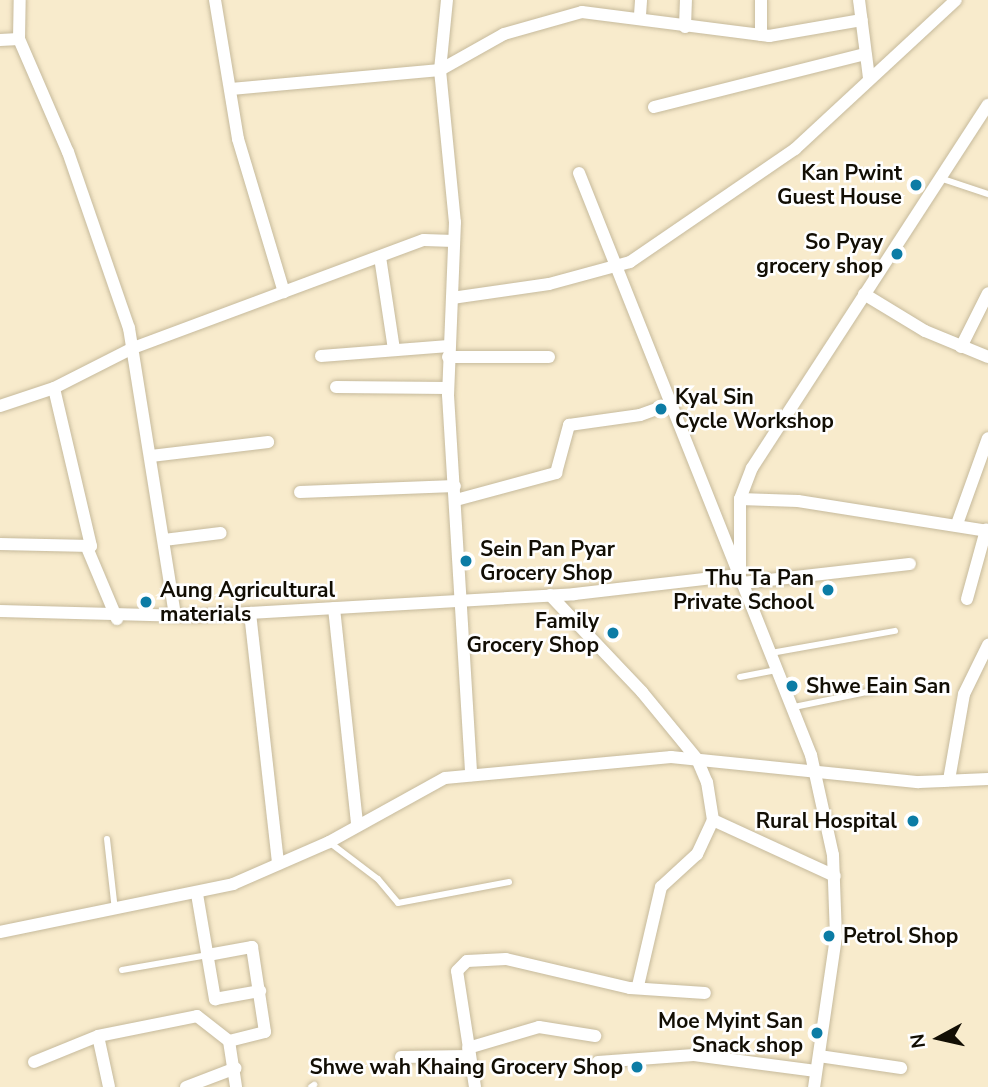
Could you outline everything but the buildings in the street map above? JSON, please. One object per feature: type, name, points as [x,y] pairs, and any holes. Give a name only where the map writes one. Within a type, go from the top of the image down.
[{"type":"street","points":[[20,0],[19,39],[68,152],[133,348],[175,615]]},
{"type":"street","points":[[215,0],[238,139],[284,292]]},
{"type":"street","points":[[447,0],[440,70],[454,241],[448,388],[465,599],[471,775]]},
{"type":"street","points":[[640,15],[641,0]]},
{"type":"street","points":[[685,0],[685,27]]},
{"type":"street","points":[[761,0],[761,35]]},
{"type":"street","points":[[859,0],[869,78]]},
{"type":"street","points":[[452,298],[616,269],[772,166],[956,0]]},
{"type":"street","points":[[230,89],[440,70],[504,34],[583,6],[640,15],[685,27],[761,35],[862,20]]},
{"type":"street","points":[[0,40],[19,39]]},
{"type":"street","points":[[654,107],[865,54]]},
{"type":"street","points":[[740,579],[740,499],[752,468],[937,178],[986,109]]},
{"type":"street","points":[[579,173],[740,579],[794,707],[816,771],[835,876],[835,937],[814,1087]]},
{"type":"street","points":[[0,406],[54,388],[133,348],[424,240],[454,241]]},
{"type":"street","points":[[380,257],[394,350]]},
{"type":"street","points":[[961,347],[988,293]]},
{"type":"street","points":[[863,294],[961,347],[988,357]]},
{"type":"street","points":[[321,356],[394,350],[549,357]]},
{"type":"street","points":[[336,387],[448,388]]},
{"type":"street","points":[[54,388],[88,550],[117,619]]},
{"type":"street","points":[[300,492],[456,493],[556,473],[569,425],[640,415],[670,404]]},
{"type":"street","points":[[957,524],[988,438]]},
{"type":"street","points":[[150,456],[268,442]]},
{"type":"street","points":[[740,499],[957,524],[987,531],[967,599]]},
{"type":"street","points":[[164,540],[221,533]]},
{"type":"street","points":[[0,544],[88,550]]},
{"type":"street","points":[[0,611],[117,619],[250,613],[550,595],[910,564]]},
{"type":"street","points":[[550,595],[697,759],[713,820],[697,854],[661,887],[638,986]]},
{"type":"street","points":[[334,608],[357,825]]},
{"type":"street","points":[[250,613],[278,863]]},
{"type":"street","points":[[949,780],[964,694],[988,645]]},
{"type":"street","points":[[0,932],[115,912],[197,894],[329,842],[431,781],[471,775],[697,759],[816,771],[949,780],[988,779]]},
{"type":"street","points":[[713,820],[835,876]]},
{"type":"street","points":[[197,894],[215,999],[260,991]]},
{"type":"street","points":[[208,955],[251,944],[265,1032],[229,1041]]},
{"type":"street","points":[[475,1087],[457,971],[467,961],[506,959],[638,986],[705,993]]},
{"type":"street","points":[[34,1062],[99,1036],[197,1016],[229,1041],[236,1068],[236,1087]]},
{"type":"street","points":[[401,1057],[469,1052],[539,1027],[595,1036]]},
{"type":"street","points":[[99,1036],[109,1087]]},
{"type":"street","points":[[598,1062],[694,1055],[816,1071]]},
{"type":"street","points":[[819,1056],[901,1068]]},
{"type":"street","points":[[186,1087],[236,1068]]},
{"type":"lane","points":[[937,178],[988,194]]},
{"type":"lane","points":[[771,653],[895,631]]},
{"type":"lane","points":[[740,677],[778,670]]},
{"type":"lane","points":[[794,707],[882,689]]},
{"type":"lane","points":[[107,839],[115,912]]},
{"type":"lane","points":[[329,842],[378,879],[398,903],[509,882]]},
{"type":"lane","points":[[122,970],[208,955]]},
{"type":"place","name":"Kan Pwint Guest House","points":[[916,185]]},
{"type":"place","name":"So Pyay grocery shop","points":[[897,254]]},
{"type":"place","name":"Kyal Sin Cycle Workshop","points":[[661,409]]},
{"type":"place","name":"Sein Pan Pyar Grocery Shop","points":[[466,561]]},
{"type":"place","name":"Thu Ta Pan Private School","points":[[828,590]]},
{"type":"place","name":"Aung Agricultural materials","points":[[146,602]]},
{"type":"place","name":"Family Grocery Shop","points":[[613,633]]},
{"type":"place","name":"Shwe Eain San","points":[[792,686]]},
{"type":"place","name":"Rural Hospital","points":[[913,821]]},
{"type":"place","name":"Petrol Shop","points":[[829,936]]},
{"type":"place","name":"Moe Myint San Snack shop","points":[[817,1033]]},
{"type":"place","name":"Shwe wah Khaing Grocery Shop","points":[[637,1067]]}]
